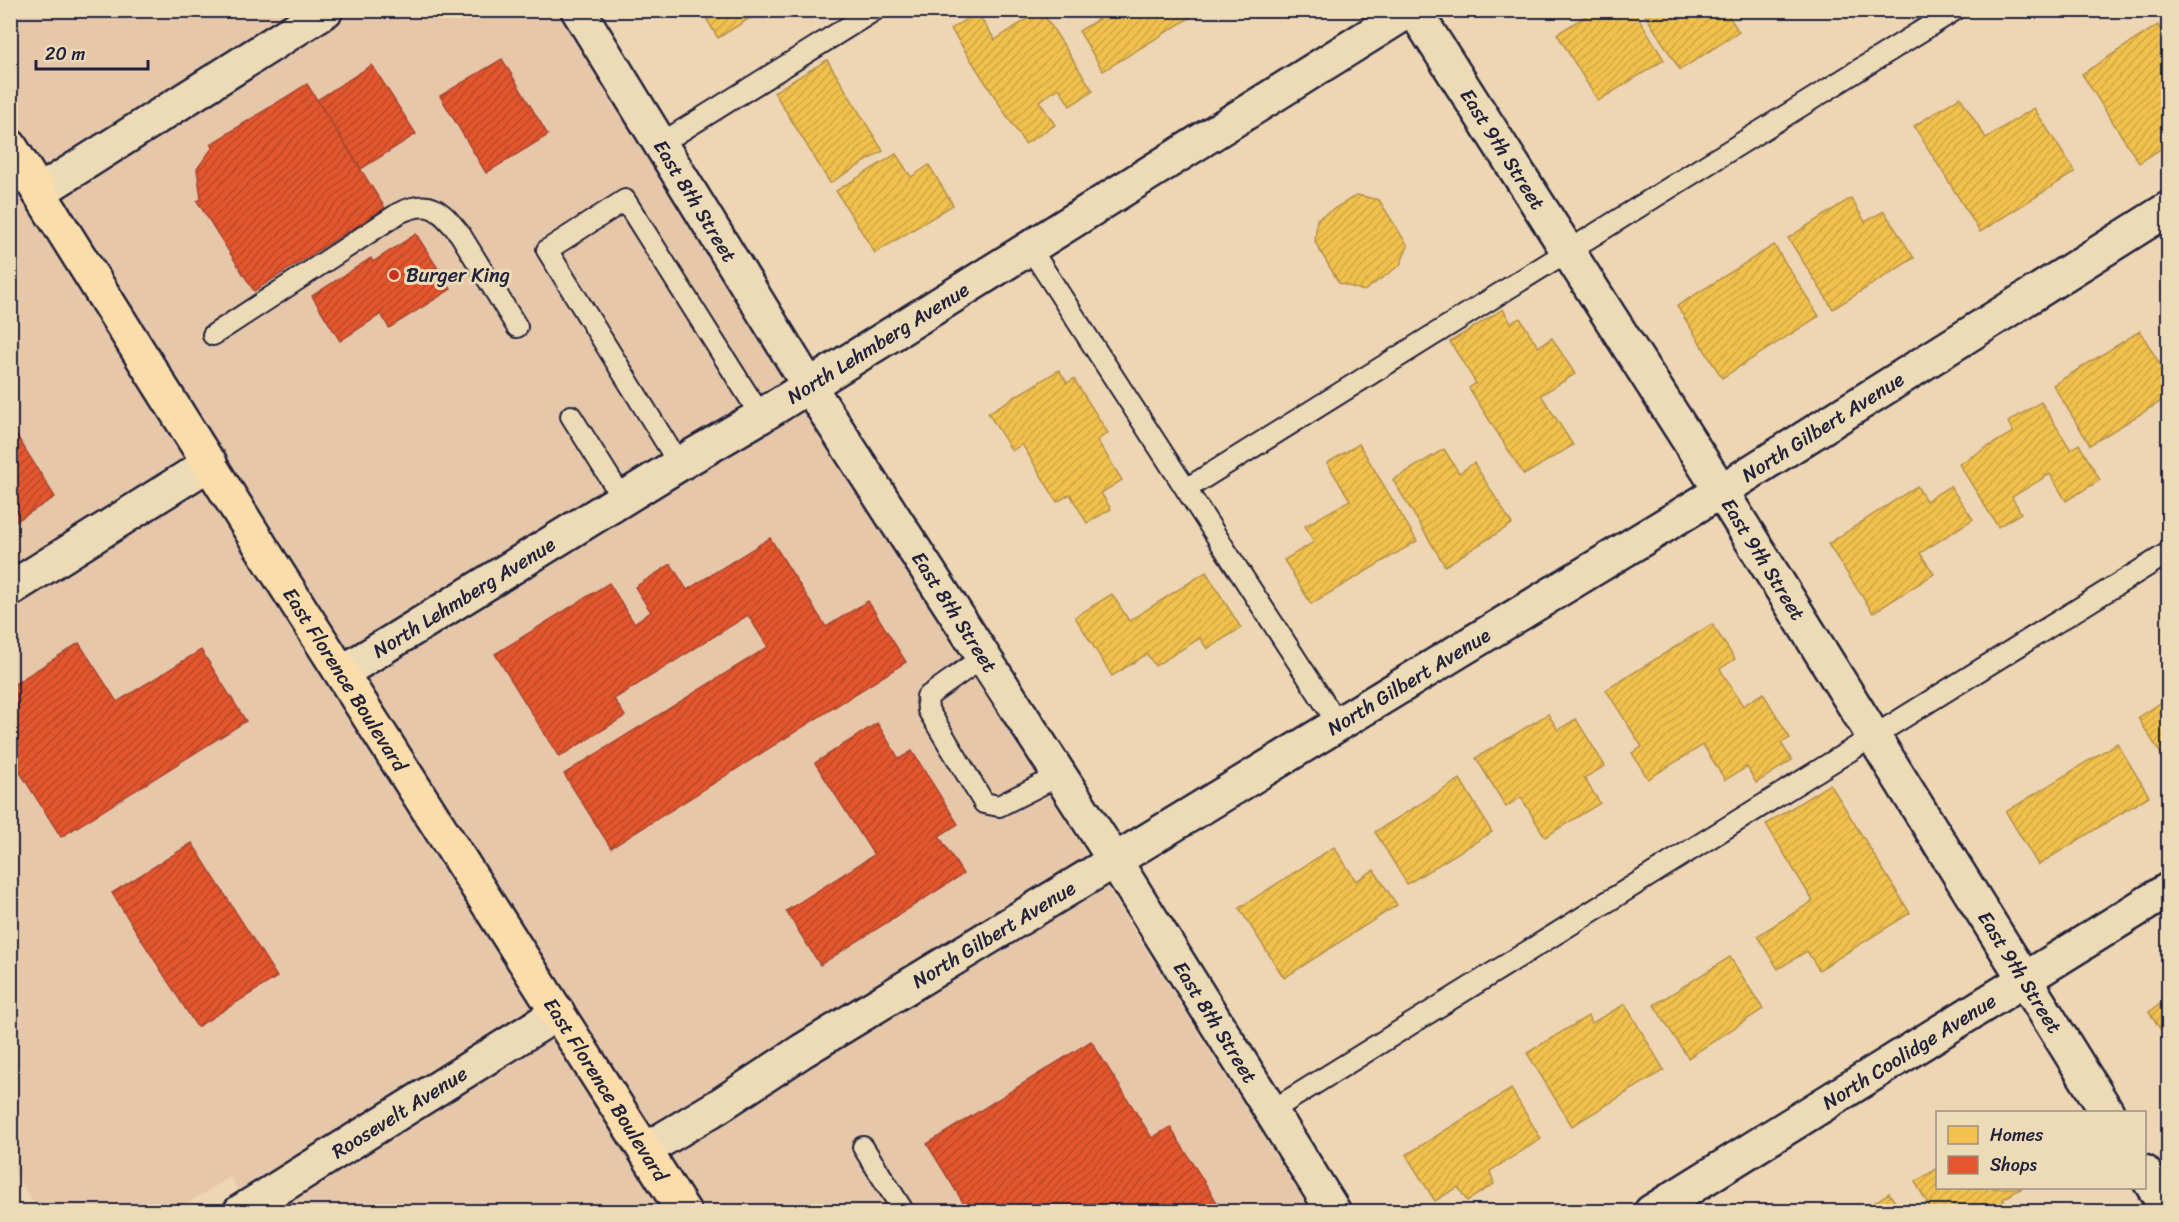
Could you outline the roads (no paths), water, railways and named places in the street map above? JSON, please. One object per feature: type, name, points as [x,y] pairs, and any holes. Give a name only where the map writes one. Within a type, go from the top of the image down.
[{"type":"main road","name":"East Florence Boulevard","points":[[10,146],[684,1212]]},
{"type":"street","points":[[39,192],[326,10]]},
{"type":"street","name":"East 8th Street","points":[[578,10],[809,386],[1115,861],[1334,1212]]},
{"type":"street","name":"North Lehmberg Avenue","points":[[343,672],[679,464],[761,416],[1412,10]]},
{"type":"street","name":"East 9th Street","points":[[1412,10],[1721,491],[2106,1111]]},
{"type":"street","name":"North Gilbert Avenue","points":[[645,1150],[717,1107],[802,1051],[1721,491],[2169,209]]},
{"type":"street","points":[[10,589],[210,463]]},
{"type":"street","name":"North Coolidge Avenue","points":[[1651,1212],[2169,890]]},
{"type":"street","name":"Roosevelt Avenue","points":[[240,1212],[558,1013]]},
{"type":"street","points":[[2146,1174],[2169,1210]]},
{"type":"lane","points":[[660,144],[875,10]]},
{"type":"lane","points":[[1186,489],[1955,10]]},
{"type":"lane","points":[[679,464],[547,250],[625,200],[761,416]]},
{"type":"lane","points":[[213,334],[399,213],[414,206],[433,207],[449,220],[517,327]]},
{"type":"lane","points":[[1030,248],[1338,724]]},
{"type":"lane","points":[[571,416],[623,499]]},
{"type":"lane","points":[[1271,1111],[2169,553]]},
{"type":"lane","points":[[983,657],[927,697],[928,710],[984,803],[999,806],[1060,776]]},
{"type":"lane","points":[[863,1147],[904,1212]]},
{"type":"place","name":"Burger King","points":[[394,275]]}]
